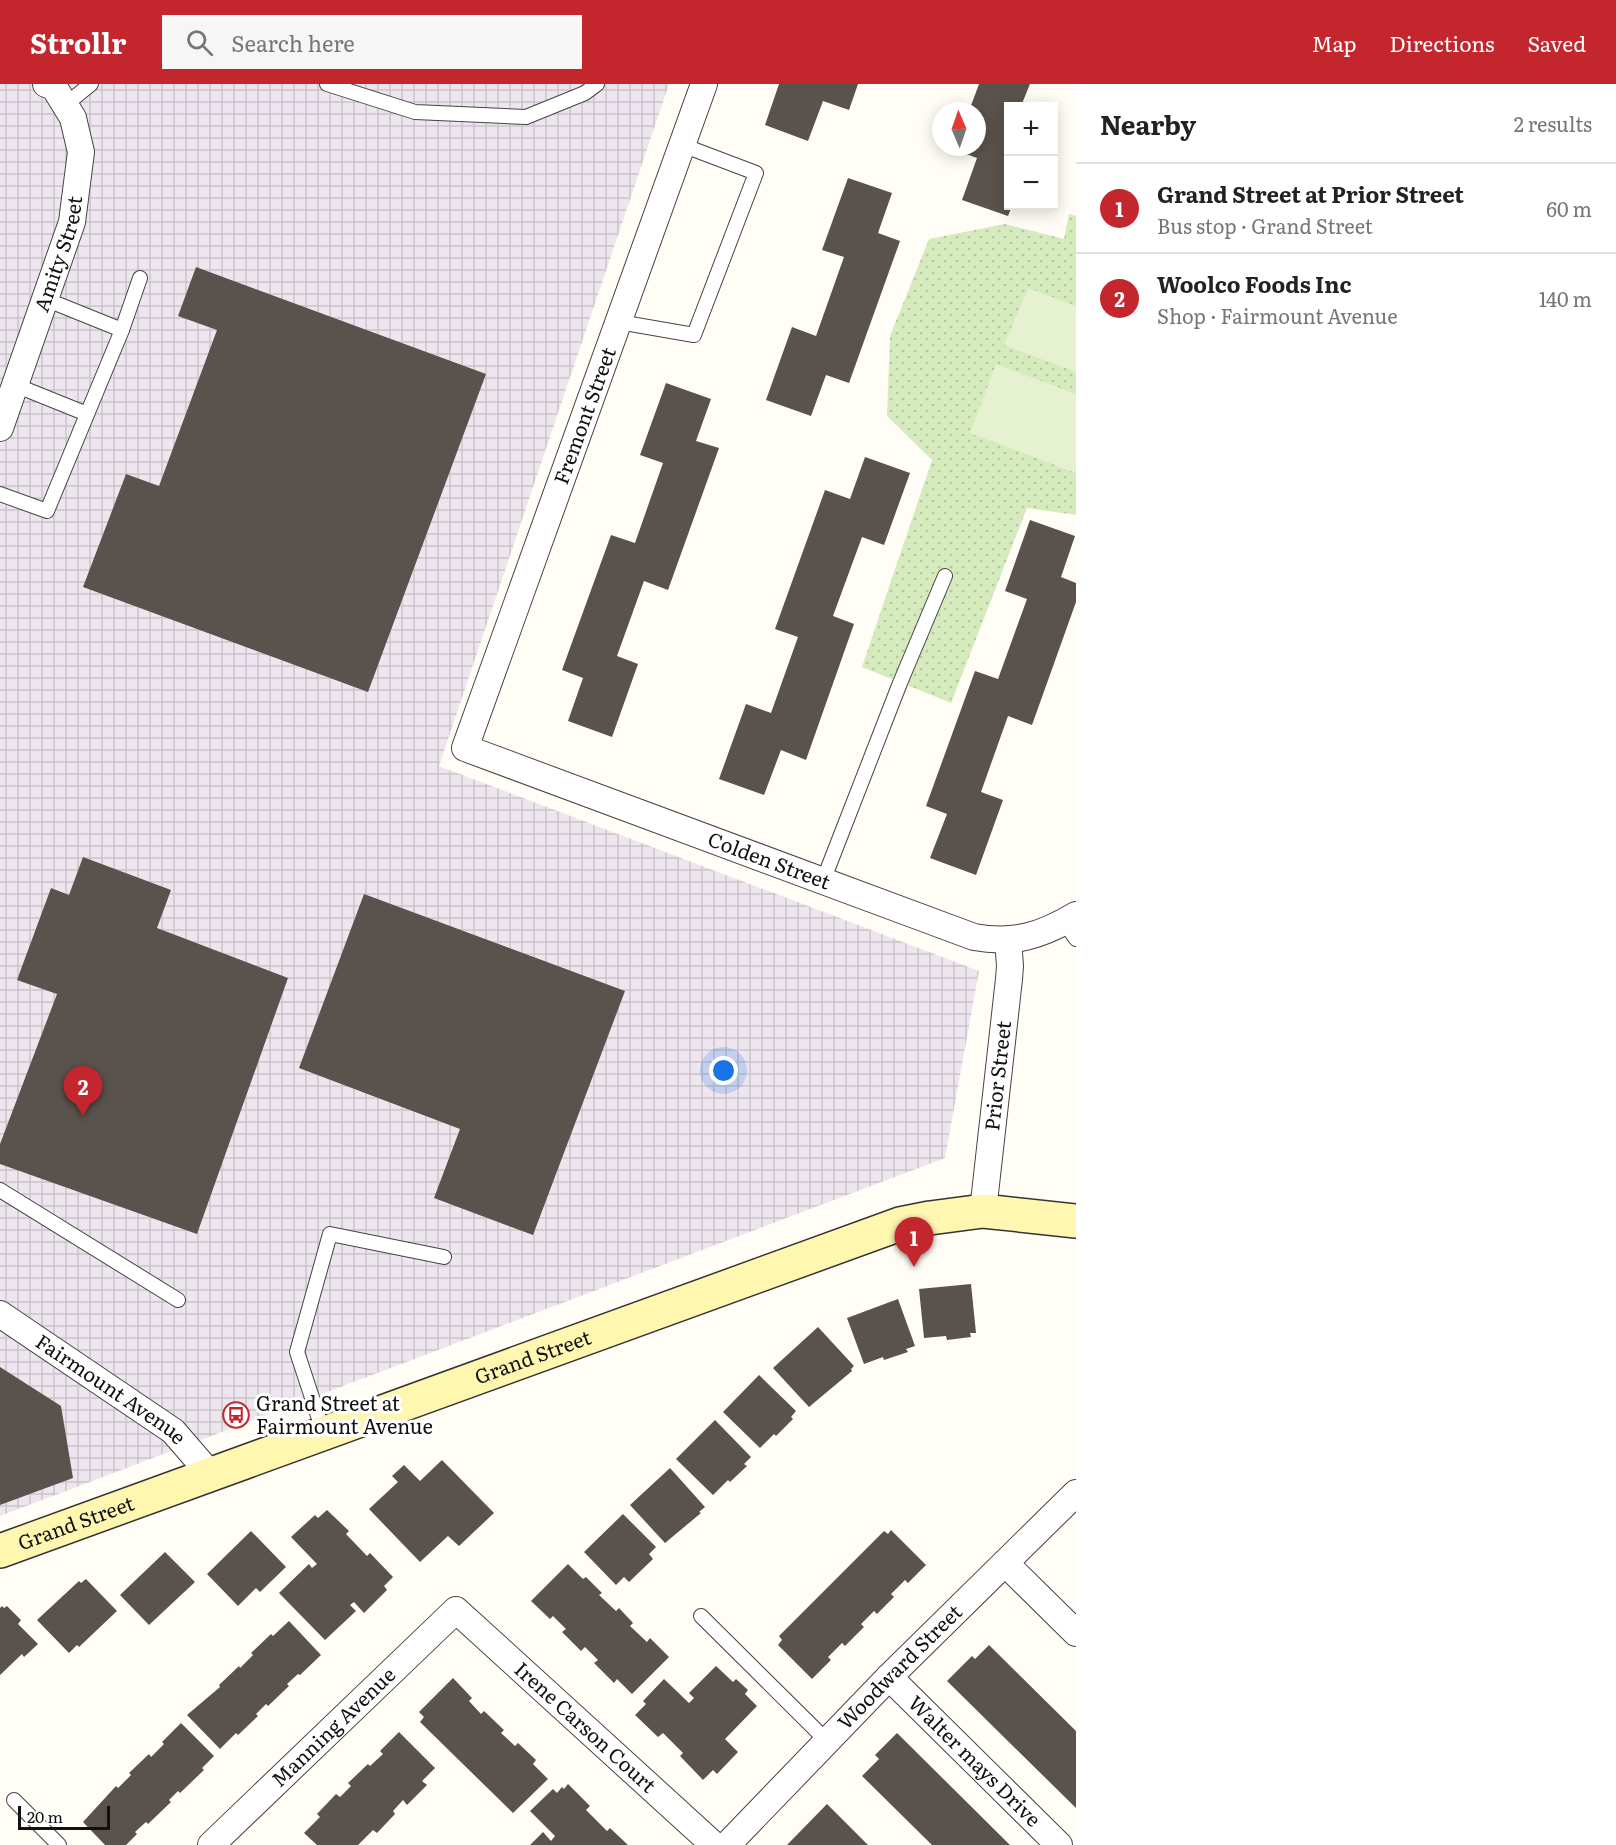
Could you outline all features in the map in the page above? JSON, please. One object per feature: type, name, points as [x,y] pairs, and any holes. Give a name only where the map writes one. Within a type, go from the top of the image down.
[{"type":"main road","name":"Grand Street","points":[[0,1551],[900,1224],[983,1211],[1076,1221]]},
{"type":"street","name":"Amity Street","points":[[0,428],[72,222],[81,152],[73,118],[54,87],[46,84]]},
{"type":"street","name":"Fremont Street","points":[[465,748],[704,84]]},
{"type":"street","name":"Colden Street","points":[[465,748],[974,937],[1008,940],[1072,925]]},
{"type":"street","name":"Prior Street","points":[[983,1211],[1009,979],[1008,940]]},
{"type":"street","name":"Fairmount Avenue","points":[[0,1314],[173,1431],[211,1475]]},
{"type":"street","name":"Woodward Street","points":[[727,1845],[889,1677],[1076,1492]]},
{"type":"street","points":[[1005,1563],[1076,1633]]},
{"type":"street","name":"Manning Avenue","points":[[211,1845],[456,1610]]},
{"type":"street","name":"Irene Carson Court","points":[[456,1610],[714,1845]]},
{"type":"street","name":"Walter mays Drive","points":[[889,1677],[1059,1845]]},
{"type":"lane","points":[[65,105],[91,84]]},
{"type":"lane","points":[[327,84],[415,112],[526,117],[585,93],[597,84]]},
{"type":"lane","points":[[619,322],[694,335],[756,173],[682,145]]},
{"type":"lane","points":[[0,494],[47,511],[122,330],[140,278]]},
{"type":"lane","points":[[45,299],[122,330]]},
{"type":"lane","points":[[15,385],[87,414]]},
{"type":"lane","points":[[823,881],[900,683],[945,576]]},
{"type":"lane","points":[[0,1190],[178,1300]]},
{"type":"lane","points":[[324,1434],[297,1352],[330,1234],[444,1257]]},
{"type":"lane","points":[[701,1616],[827,1741]]},
{"type":"lane","points":[[14,1800],[59,1845]]},
{"type":"shaded area","points":[[0,84],[669,84],[439,766],[979,971],[945,1158],[0,1516]]},
{"type":"green space","points":[[1069,214],[1076,216],[1076,515],[1027,508],[951,703],[862,667],[932,460],[887,416],[890,336],[929,239],[1005,224],[1064,239]]},
{"type":"green space","points":[[1028,288],[1076,306],[1076,372],[1004,345]]},
{"type":"green space","points":[[996,364],[1076,394],[1076,473],[970,433]]},
{"type":"building","points":[[779,84],[858,84],[849,110],[823,101],[808,141],[765,125]]},
{"type":"building","points":[[979,84],[1030,84],[1023,102],[1004,102],[1004,210],[1010,210],[1008,216],[962,200],[977,158],[972,156],[986,156],[986,102],[972,102]]},
{"type":"building","points":[[848,178],[892,193],[878,233],[900,241],[849,383],[826,375],[811,416],[766,400],[792,327],[816,336],[844,257],[822,250]]},
{"type":"building","points":[[196,267],[486,374],[368,692],[83,587],[126,474],[159,486],[217,330],[178,316]]},
{"type":"building","points":[[666,383],[711,399],[696,441],[719,448],[668,590],[644,581],[617,656],[638,664],[612,737],[568,721],[583,678],[562,670],[611,535],[635,543],[663,463],[640,455]]},
{"type":"building","points":[[865,457],[910,473],[884,545],[862,537],[833,616],[854,624],[806,760],[781,750],[764,795],[719,779],[746,704],[771,713],[798,637],[775,629],[825,490],[850,499]]},
{"type":"building","points":[[1030,520],[1075,536],[1061,577],[1076,583],[1076,602],[1032,725],[1008,716],[981,792],[1003,800],[976,875],[930,858],[947,814],[926,806],[975,671],[998,679],[1027,599],[1005,591]]},
{"type":"building","points":[[83,857],[171,890],[157,928],[288,978],[197,1234],[0,1164],[0,1144],[57,994],[17,980],[51,888],[69,895]]},
{"type":"building","points":[[364,894],[625,991],[533,1235],[434,1198],[460,1129],[299,1068]]},
{"type":"building","points":[[971,1284],[976,1333],[970,1333],[971,1337],[947,1340],[946,1336],[924,1338],[919,1289]]},
{"type":"building","points":[[898,1299],[915,1346],[906,1349],[908,1352],[864,1364],[847,1318]]},
{"type":"building","points":[[818,1327],[854,1366],[852,1371],[809,1407],[773,1368]]},
{"type":"building","points":[[0,1367],[61,1406],[73,1478],[0,1505]]},
{"type":"building","points":[[759,1375],[796,1411],[791,1417],[793,1419],[760,1448],[723,1412]]},
{"type":"building","points":[[715,1420],[751,1457],[744,1464],[747,1466],[713,1495],[676,1459]]},
{"type":"building","points":[[442,1460],[494,1513],[459,1546],[448,1536],[420,1562],[369,1509],[398,1482],[392,1476],[404,1465],[420,1481]]},
{"type":"building","points":[[670,1468],[705,1507],[665,1543],[630,1505]]},
{"type":"building","points":[[327,1510],[349,1531],[346,1534],[367,1556],[370,1553],[393,1577],[384,1586],[387,1590],[364,1613],[354,1602],[350,1605],[356,1611],[325,1640],[279,1593],[309,1564],[312,1568],[317,1564],[291,1537],[315,1515],[318,1518]]},
{"type":"building","points":[[623,1514],[656,1547],[649,1554],[653,1559],[629,1582],[624,1577],[616,1585],[584,1552]]},
{"type":"building","points":[[891,1530],[926,1565],[908,1583],[905,1580],[891,1594],[894,1597],[877,1614],[874,1611],[861,1624],[864,1627],[845,1646],[842,1643],[828,1657],[831,1660],[812,1679],[778,1645],[782,1640],[779,1636],[884,1531],[888,1534]]},
{"type":"building","points":[[251,1531],[286,1567],[260,1592],[256,1588],[238,1606],[207,1574]]},
{"type":"building","points":[[165,1552],[195,1582],[149,1625],[120,1595]]},
{"type":"building","points":[[568,1564],[583,1579],[586,1577],[602,1593],[599,1595],[616,1611],[619,1608],[633,1623],[630,1626],[647,1642],[650,1638],[669,1657],[632,1694],[617,1679],[614,1683],[594,1663],[598,1660],[585,1647],[581,1651],[562,1632],[566,1629],[553,1616],[550,1619],[531,1601]]},
{"type":"building","points":[[86,1579],[117,1611],[79,1647],[77,1645],[69,1653],[37,1620],[79,1581],[81,1583]]},
{"type":"building","points":[[2,1606],[4,1608],[7,1606],[21,1620],[18,1624],[38,1644],[24,1657],[22,1654],[0,1675],[0,1608]]},
{"type":"building","points":[[289,1621],[321,1655],[287,1684],[289,1686],[268,1706],[266,1704],[256,1714],[258,1716],[238,1735],[236,1733],[220,1749],[187,1715],[220,1687],[219,1685],[239,1666],[240,1668],[253,1655],[251,1653],[271,1634],[273,1636]]},
{"type":"building","points":[[989,1645],[1076,1731],[1076,1808],[947,1681],[972,1656],[975,1659]]},
{"type":"building","points":[[716,1666],[733,1682],[736,1679],[748,1690],[745,1694],[757,1706],[725,1739],[738,1752],[717,1774],[713,1770],[703,1780],[680,1756],[683,1753],[663,1733],[658,1737],[635,1715],[646,1704],[643,1701],[664,1679],[689,1703],[694,1698],[689,1693]]},
{"type":"building","points":[[453,1678],[472,1698],[469,1701],[481,1714],[484,1711],[504,1730],[501,1733],[515,1746],[518,1743],[536,1760],[533,1764],[548,1779],[513,1813],[420,1722],[424,1717],[419,1712]]},
{"type":"building","points":[[181,1723],[214,1756],[202,1768],[204,1770],[180,1793],[178,1791],[169,1800],[171,1802],[148,1824],[146,1822],[135,1832],[137,1834],[126,1845],[105,1845],[83,1822],[116,1786],[118,1788],[131,1775],[129,1773],[149,1754],[151,1757],[164,1744],[162,1742]]},
{"type":"building","points":[[399,1732],[435,1768],[422,1781],[427,1785],[407,1805],[403,1800],[393,1811],[395,1814],[377,1833],[373,1830],[358,1845],[317,1845],[304,1833],[320,1817],[317,1814],[336,1794],[340,1797],[351,1786],[348,1783],[368,1764],[370,1766],[383,1754],[380,1751]]},
{"type":"building","points":[[897,1733],[1010,1845],[932,1845],[862,1776],[879,1759],[875,1755]]},
{"type":"building","points":[[568,1784],[590,1806],[586,1810],[607,1831],[610,1828],[628,1845],[530,1845],[543,1832],[551,1841],[555,1836],[530,1811],[553,1789],[557,1793]]},
{"type":"building","points":[[827,1804],[868,1845],[787,1845]]},
{"type":"place","name":"Woolco Foods Inc","points":[[83,1116]]},
{"type":"place","name":"Grand Street at Prior Street","points":[[914,1267]]},
{"type":"place","name":"Grand Street at Fairmount Avenue","points":[[236,1415]]}]
